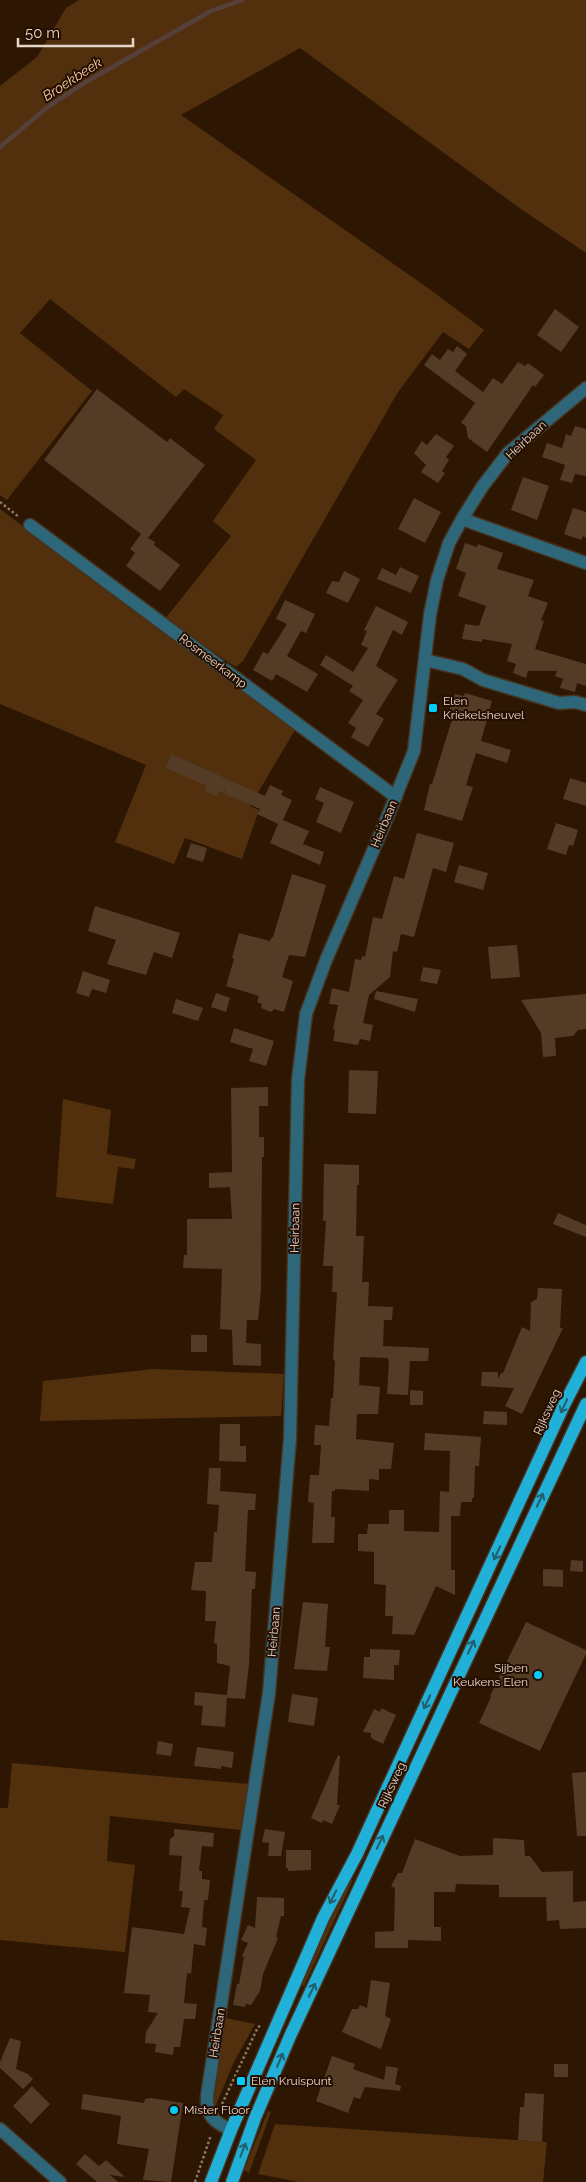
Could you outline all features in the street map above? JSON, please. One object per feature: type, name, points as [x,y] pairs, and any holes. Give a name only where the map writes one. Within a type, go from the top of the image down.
[{"type":"main road","name":"Rijksweg","points":[[211,2182],[231,2130],[323,1918],[356,1854],[563,1407],[586,1362]]},
{"type":"main road","name":"Rijksweg","points":[[232,2182],[255,2118],[291,2034],[584,1413]]},
{"type":"street","name":"Heirbaan","points":[[217,2123],[209,2114],[207,2096],[269,1693],[287,1476],[290,1438],[298,1080],[306,1014],[326,960],[414,751],[430,616],[437,580],[450,543],[462,519],[508,453],[586,388]]},
{"type":"street","points":[[462,519],[586,563]]},
{"type":"street","name":"Rosmeerkamp","points":[[30,525],[396,796]]},
{"type":"street","points":[[425,660],[463,669],[483,680],[559,703],[575,702],[586,705]]},
{"type":"street","points":[[217,2123],[231,2130]]},
{"type":"street","points":[[0,2129],[60,2182]]},
{"type":"path","points":[[0,502],[30,525]]},
{"type":"path","points":[[194,2182],[226,2094],[258,2027],[280,2018]]},
{"type":"shaded area","points":[[79,0],[586,0],[586,253],[521,209],[300,48],[181,115],[428,288],[484,330],[469,349],[443,332],[398,392],[243,661],[236,667],[165,619],[231,536],[213,521],[256,460],[214,429],[223,415],[184,389],[176,397],[50,299],[20,333],[92,391],[7,500],[0,495],[0,86],[37,57],[66,8]]},
{"type":"shaded area","points":[[0,509],[295,730],[250,806],[259,810],[242,859],[185,838],[174,864],[115,842],[146,765],[0,704]]},
{"type":"shaded area","points":[[63,1099],[111,1110],[107,1154],[136,1159],[134,1169],[118,1167],[113,1204],[56,1197]]},
{"type":"shaded area","points":[[154,1369],[284,1374],[281,1416],[40,1421],[43,1381]]},
{"type":"shaded area","points":[[12,1763],[248,1784],[241,1830],[110,1816],[107,1861],[135,1865],[125,1952],[0,1940],[0,1808],[8,1808]]},
{"type":"shaded area","points":[[350,1879],[353,1880],[304,1986],[302,1985],[316,1943]]},
{"type":"shaded area","points":[[225,2018],[255,2024],[234,2062],[215,2107],[213,2098]]},
{"type":"shaded area","points":[[268,2111],[271,2112],[249,2173],[244,2170]]},
{"type":"shaded area","points":[[275,2124],[547,2142],[543,2182],[299,2182],[258,2174]]},
{"type":"building","points":[[555,309],[579,327],[561,352],[537,335]]},
{"type":"building","points":[[457,346],[467,354],[455,371],[483,392],[493,378],[502,384],[518,362],[525,366],[528,363],[544,375],[535,387],[533,385],[487,452],[468,438],[466,426],[461,423],[475,403],[424,365],[432,354],[440,360],[448,349],[453,352]]},
{"type":"building","points":[[97,389],[167,442],[170,438],[205,465],[148,538],[180,565],[160,591],[126,566],[135,553],[130,549],[141,534],[44,460]]},
{"type":"building","points":[[575,426],[586,429],[586,476],[575,474],[572,483],[560,480],[565,465],[542,457],[547,443],[562,448],[566,434],[571,436]]},
{"type":"building","points":[[436,434],[454,446],[446,457],[449,460],[442,471],[445,473],[438,483],[421,472],[426,465],[414,453],[422,441],[427,445]]},
{"type":"building","points":[[523,477],[549,486],[537,520],[511,510]]},
{"type":"building","points":[[414,498],[441,512],[425,543],[398,529]]},
{"type":"building","points":[[573,508],[586,512],[586,538],[583,536],[581,540],[564,534]]},
{"type":"building","points":[[465,543],[477,547],[478,544],[503,553],[497,569],[534,580],[528,596],[548,603],[541,620],[544,621],[535,649],[586,664],[586,686],[577,683],[575,692],[560,688],[563,679],[555,676],[557,671],[528,671],[526,678],[513,673],[516,664],[507,661],[512,644],[482,639],[482,642],[462,639],[465,624],[479,626],[486,606],[458,596],[466,573],[456,569]]},
{"type":"building","points":[[400,567],[419,576],[411,593],[377,579],[382,568],[396,575]]},
{"type":"building","points":[[344,571],[360,579],[348,603],[326,593],[332,581],[339,582]]},
{"type":"building","points":[[285,600],[315,614],[306,633],[301,631],[287,656],[318,674],[307,692],[276,674],[272,681],[253,670],[263,652],[268,654],[287,624],[276,619]]},
{"type":"building","points":[[376,606],[408,622],[402,635],[393,630],[376,666],[398,680],[376,714],[384,719],[368,747],[351,737],[356,728],[348,723],[363,700],[349,691],[353,686],[320,665],[326,655],[353,672],[368,648],[361,645],[367,631],[364,630]]},
{"type":"building","points":[[465,693],[492,701],[481,741],[511,750],[507,763],[476,753],[466,785],[473,787],[462,821],[424,810],[430,784],[432,784],[454,713],[449,711],[455,694],[464,696]]},
{"type":"building","points":[[171,754],[265,796],[270,785],[283,791],[281,795],[292,800],[283,820],[309,831],[303,844],[324,852],[320,865],[270,843],[278,824],[257,814],[260,809],[225,794],[225,788],[223,793],[220,791],[217,797],[205,791],[207,786],[166,768]]},
{"type":"building","points":[[570,778],[586,783],[586,806],[563,799]]},
{"type":"building","points":[[320,787],[354,802],[341,833],[316,822],[324,803],[315,799]]},
{"type":"building","points":[[556,823],[578,830],[573,846],[569,845],[566,855],[547,849]]},
{"type":"building","points":[[417,833],[454,843],[446,872],[433,868],[414,937],[401,934],[397,952],[393,951],[390,977],[369,995],[363,1023],[373,1025],[370,1041],[360,1039],[358,1045],[333,1041],[335,1030],[333,1029],[338,1005],[329,1004],[332,988],[349,992],[355,959],[361,960],[362,956],[365,957],[373,917],[382,919],[394,876],[404,879]]},
{"type":"building","points":[[191,843],[207,848],[203,862],[186,857]]},
{"type":"building","points":[[459,865],[488,873],[483,890],[454,882]]},
{"type":"building","points":[[292,874],[326,885],[305,957],[289,955],[282,977],[293,981],[284,1012],[274,1009],[271,1012],[261,1008],[262,1004],[257,1002],[259,996],[226,986],[239,933],[270,941],[273,937]]},
{"type":"building","points":[[95,906],[180,933],[172,958],[154,952],[146,975],[107,964],[116,940],[88,931]]},
{"type":"building","points":[[517,945],[520,977],[491,979],[488,947]]},
{"type":"building","points":[[423,967],[441,970],[437,984],[420,981]]},
{"type":"building","points":[[83,971],[110,980],[106,993],[92,989],[89,997],[76,993]]},
{"type":"building","points":[[376,991],[418,999],[415,1012],[374,999]]},
{"type":"building","points":[[216,993],[230,998],[226,1012],[211,1007]]},
{"type":"building","points":[[586,994],[586,1029],[578,1030],[573,1036],[555,1038],[556,1056],[543,1057],[541,1033],[521,1000]]},
{"type":"building","points":[[176,999],[203,1008],[198,1021],[172,1013]]},
{"type":"building","points":[[234,1028],[274,1041],[266,1066],[249,1061],[253,1049],[230,1042]]},
{"type":"building","points":[[349,1070],[378,1071],[376,1114],[348,1113]]},
{"type":"building","points":[[268,1087],[268,1106],[259,1106],[259,1137],[264,1137],[264,1157],[262,1157],[261,1290],[258,1320],[247,1320],[246,1343],[261,1344],[261,1366],[233,1365],[232,1330],[220,1329],[222,1269],[183,1268],[184,1255],[187,1255],[187,1219],[232,1219],[230,1187],[209,1188],[209,1173],[232,1172],[231,1088]]},
{"type":"building","points":[[324,1164],[359,1165],[356,1236],[364,1236],[362,1282],[369,1282],[368,1306],[393,1307],[392,1320],[384,1320],[383,1346],[429,1348],[428,1361],[410,1361],[408,1395],[387,1394],[389,1360],[387,1358],[361,1357],[359,1385],[380,1387],[378,1414],[357,1414],[356,1439],[394,1443],[391,1469],[379,1469],[379,1480],[369,1479],[369,1491],[335,1489],[335,1491],[332,1491],[331,1517],[335,1517],[334,1543],[312,1543],[314,1503],[308,1502],[310,1475],[319,1475],[321,1445],[314,1445],[315,1425],[329,1426],[335,1361],[333,1360],[337,1292],[332,1292],[333,1266],[323,1266],[326,1221],[323,1221]]},
{"type":"building","points":[[558,1213],[586,1225],[586,1237],[553,1224]]},
{"type":"building","points":[[538,1288],[562,1289],[560,1328],[563,1328],[522,1414],[505,1406],[514,1388],[481,1386],[482,1372],[498,1372],[498,1379],[501,1373],[503,1373],[522,1327],[530,1331],[531,1302],[537,1299]]},
{"type":"building","points":[[191,1335],[207,1335],[207,1352],[191,1352]]},
{"type":"building","points":[[410,1390],[423,1391],[423,1405],[410,1405]]},
{"type":"building","points":[[484,1411],[507,1412],[507,1425],[483,1424]]},
{"type":"building","points":[[220,1424],[240,1424],[240,1446],[246,1446],[246,1462],[219,1461]]},
{"type":"building","points":[[425,1433],[481,1437],[479,1466],[475,1466],[474,1498],[472,1498],[472,1502],[461,1502],[460,1516],[451,1516],[451,1570],[455,1570],[455,1595],[436,1586],[414,1635],[392,1634],[393,1616],[385,1616],[386,1585],[374,1584],[374,1552],[358,1551],[358,1534],[367,1534],[368,1524],[389,1524],[389,1510],[404,1510],[404,1531],[439,1532],[440,1491],[449,1492],[450,1451],[424,1450]]},
{"type":"building","points":[[209,1468],[221,1468],[220,1491],[256,1494],[255,1510],[248,1510],[245,1571],[256,1572],[255,1589],[252,1589],[249,1664],[245,1699],[227,1698],[225,1727],[201,1725],[203,1706],[194,1705],[195,1692],[227,1695],[230,1666],[217,1663],[217,1644],[214,1643],[216,1621],[205,1621],[206,1591],[191,1590],[195,1562],[212,1562],[214,1532],[217,1532],[219,1505],[207,1504]]},
{"type":"building","points":[[571,1560],[583,1561],[583,1572],[570,1571]]},
{"type":"building","points":[[543,1569],[563,1570],[563,1587],[543,1586]]},
{"type":"building","points":[[303,1602],[328,1604],[325,1647],[330,1647],[327,1671],[294,1669]]},
{"type":"building","name":"Sijben Keukens Elen","points":[[526,1622],[586,1650],[586,1654],[540,1751],[479,1723]]},
{"type":"building","points":[[370,1649],[400,1650],[399,1665],[394,1665],[394,1680],[363,1678],[364,1657],[370,1657]]},
{"type":"building","points":[[292,1694],[318,1698],[314,1726],[288,1722]]},
{"type":"building","points":[[381,1708],[396,1715],[383,1744],[371,1738],[371,1733],[363,1732],[374,1709],[380,1712]]},
{"type":"building","points":[[158,1741],[173,1744],[171,1756],[156,1754]]},
{"type":"building","points":[[197,1747],[234,1752],[232,1768],[221,1766],[221,1769],[194,1766]]},
{"type":"building","points":[[338,1755],[340,1756],[337,1805],[340,1805],[332,1824],[323,1820],[322,1823],[311,1818]]},
{"type":"building","points":[[586,1772],[586,1836],[577,1836],[572,1773]]},
{"type":"building","points":[[174,1829],[214,1833],[213,1847],[202,1846],[199,1871],[202,1871],[202,1879],[210,1880],[208,1900],[204,1900],[202,1927],[207,1928],[205,1946],[194,1944],[191,1974],[187,1973],[184,2003],[197,2004],[195,2019],[184,2019],[180,2047],[174,2047],[173,2055],[155,2052],[156,2044],[145,2043],[146,2032],[158,2013],[148,2012],[150,1995],[124,1993],[132,1927],[184,1934],[190,1908],[181,1907],[183,1891],[179,1891],[182,1856],[169,1855],[170,1839],[174,1836]]},
{"type":"building","points":[[265,1829],[285,1832],[281,1856],[268,1856],[269,1843],[262,1842]]},
{"type":"building","points":[[493,1838],[524,1840],[525,1856],[530,1856],[542,1872],[573,1871],[573,1902],[586,1901],[586,1928],[560,1929],[559,1920],[547,1921],[546,1897],[499,1897],[499,1885],[456,1884],[455,1892],[434,1892],[434,1927],[441,1927],[441,1941],[408,1940],[408,1948],[375,1948],[375,1932],[394,1931],[395,1888],[391,1886],[398,1873],[402,1873],[415,1839],[460,1856],[493,1855]]},
{"type":"building","points":[[286,1850],[311,1850],[311,1870],[288,1871],[288,1868],[286,1868]]},
{"type":"building","points":[[257,1897],[284,1898],[284,1916],[281,1916],[276,1937],[278,1938],[263,1974],[260,1991],[251,2005],[246,2004],[245,2007],[233,2005],[244,1957],[242,1956],[248,1943],[241,1940],[248,1925],[255,1928]]},
{"type":"building","points":[[371,1980],[390,1983],[385,2016],[391,2019],[381,2049],[342,2032],[352,2009],[358,2009],[360,2005],[367,2008]]},
{"type":"building","points":[[10,2038],[21,2041],[16,2069],[28,2074],[33,2079],[23,2089],[0,2068],[0,2062]]},
{"type":"building","points":[[332,2056],[355,2064],[353,2069],[384,2080],[386,2066],[398,2068],[395,2084],[401,2086],[400,2091],[365,2087],[360,2099],[354,2097],[348,2113],[316,2101]]},
{"type":"building","points":[[554,2064],[568,2064],[568,2077],[554,2077]]},
{"type":"building","points":[[32,2086],[50,2104],[31,2124],[13,2106]]},
{"type":"building","points":[[525,2093],[544,2094],[542,2142],[518,2140],[520,2107],[524,2107]]},
{"type":"building","points":[[83,2094],[144,2103],[145,2099],[151,2098],[183,2103],[171,2182],[143,2180],[149,2149],[117,2144],[121,2116],[81,2109]]},
{"type":"building","points":[[85,2154],[99,2166],[106,2160],[125,2177],[110,2175],[118,2182],[97,2182],[76,2164]]},
{"type":"waterway","name":"Broekbeek","points":[[0,147],[49,106],[86,82],[211,11],[242,0]]},
{"type":"place","name":"Elen Kriekelsheuvel","points":[[433,708]]},
{"type":"place","name":"Sijben Keukens Elen","points":[[538,1675]]},
{"type":"place","name":"Elen Kruispunt","points":[[241,2081]]},
{"type":"place","name":"Mister Floor","points":[[174,2110]]}]
